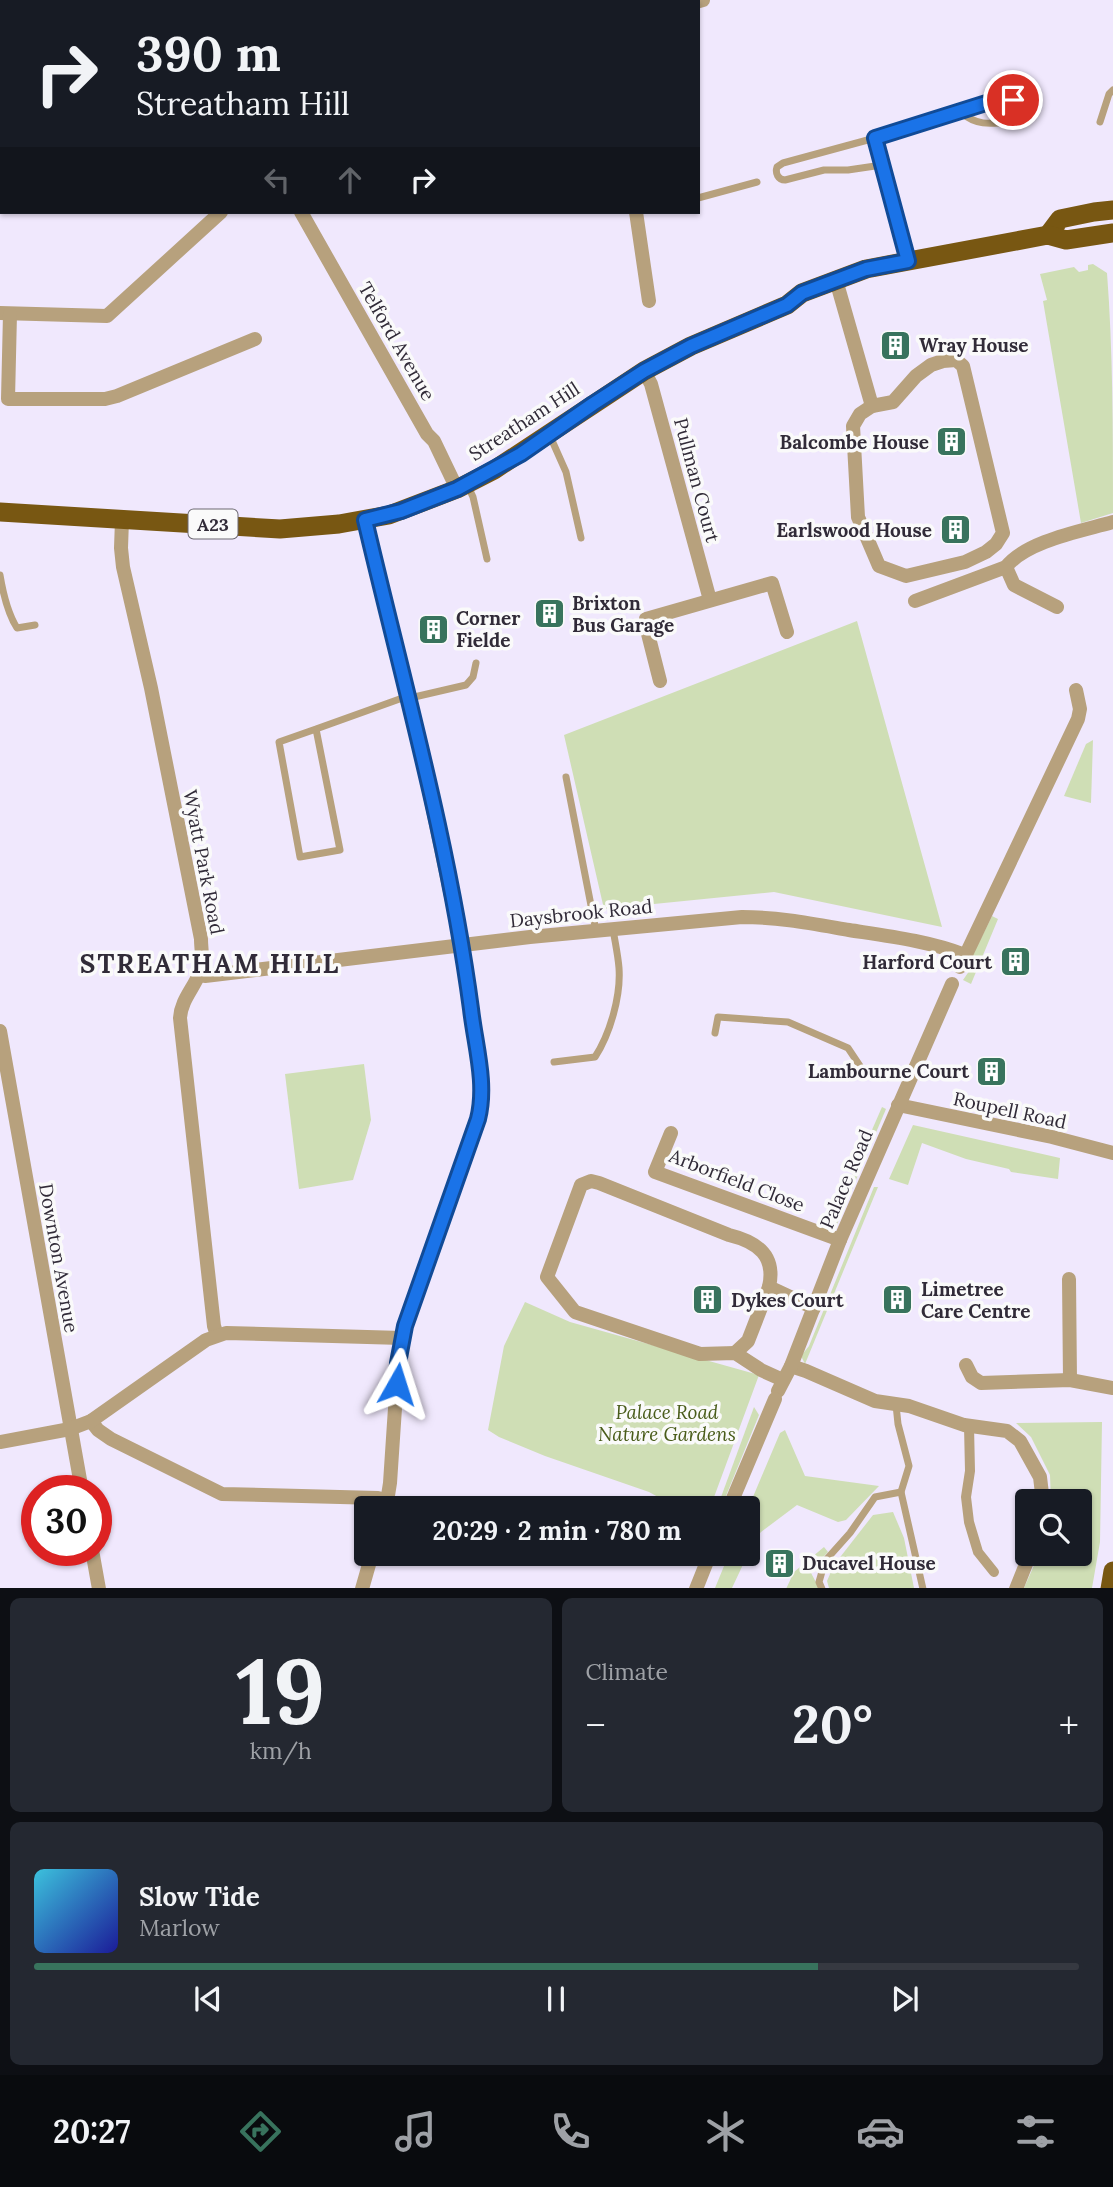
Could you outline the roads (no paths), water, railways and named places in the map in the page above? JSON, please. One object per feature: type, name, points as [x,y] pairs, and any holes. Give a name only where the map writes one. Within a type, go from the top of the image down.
[{"type":"highway","name":"Streatham Hill","points":[[1048,235],[1060,219],[1113,210]]},
{"type":"highway","name":"Streatham Hill","points":[[0,512],[281,529],[365,520],[401,511],[462,487],[521,454],[644,371],[691,346],[787,305],[802,293],[866,269],[1048,235],[1066,240],[1113,233]]},
{"type":"highway","points":[[1110,1588],[1113,1571]]},
{"type":"street","points":[[882,165],[908,261]]},
{"type":"street","points":[[219,214],[107,316],[5,314],[8,399],[105,399],[255,339]]},
{"type":"street","name":"Telford Avenue","points":[[302,214],[427,434],[462,487]]},
{"type":"street","points":[[638,214],[649,301]]},
{"type":"street","points":[[836,280],[872,406]]},
{"type":"street","points":[[956,360],[964,366],[1003,533],[996,544],[965,562],[906,576],[879,566],[858,517],[853,426],[860,414],[872,406],[893,402],[916,376],[931,365],[956,360]]},
{"type":"street","name":"Pullman Court","points":[[644,371],[651,384],[710,600]]},
{"type":"street","name":"Wyatt Park Road","points":[[122,520],[121,557],[151,688],[201,939],[200,973],[183,1004],[180,1018],[217,1335]]},
{"type":"street","points":[[365,520],[410,697],[461,945],[481,1081],[481,1107],[402,1338],[387,1496]]},
{"type":"street","points":[[915,601],[1006,567],[1013,558],[1029,548],[1113,522]]},
{"type":"street","points":[[1006,567],[1014,585],[1057,607]]},
{"type":"street","points":[[660,681],[646,619],[772,583],[787,632]]},
{"type":"street","name":"Daysbrook Road","points":[[200,973],[205,976],[461,945],[743,917],[770,917],[890,937],[963,961],[1082,719],[1076,690]]},
{"type":"street","name":"Palace Road","points":[[734,1496],[791,1366],[840,1240],[952,984]]},
{"type":"street","name":"Downton Avenue","points":[[1,1037],[79,1475]]},
{"type":"street","name":"Roupell Road","points":[[898,1105],[1113,1153]]},
{"type":"street","name":"Arborfield Close","points":[[671,1133],[655,1172],[840,1240]]},
{"type":"street","points":[[735,1353],[748,1341],[769,1287],[772,1272],[768,1256],[745,1239],[599,1183],[591,1181],[581,1185],[547,1277],[575,1312],[700,1354],[735,1353],[761,1370],[779,1390]]},
{"type":"street","points":[[1069,1279],[1070,1380]]},
{"type":"street","points":[[769,1287],[814,1308]]},
{"type":"street","points":[[0,1442],[70,1429],[91,1421],[217,1335],[237,1333],[402,1338]]},
{"type":"street","points":[[966,1365],[972,1377],[981,1383],[1070,1380],[1113,1388]]},
{"type":"street","points":[[791,1366],[875,1401],[909,1406],[970,1426],[1007,1431],[1020,1441],[1040,1477],[1041,1489]]},
{"type":"street","points":[[91,1421],[111,1439],[222,1494],[354,1497]]},
{"type":"street","points":[[970,1426],[970,1471],[966,1497],[969,1522],[978,1552],[993,1572]]},
{"type":"street","points":[[95,1566],[99,1588]]},
{"type":"street","points":[[362,1588],[368,1566]]},
{"type":"street","points":[[696,1588],[705,1566]]},
{"type":"street","points":[[1016,1588],[1025,1566]]},
{"type":"lane","points":[[1100,122],[1109,94],[1113,90]]},
{"type":"lane","points":[[875,138],[882,165],[824,170],[785,180],[777,175],[777,167],[783,163],[960,113],[1006,97],[1013,100],[1017,114],[1011,122],[985,124],[971,121],[960,113]]},
{"type":"lane","points":[[700,197],[757,182]]},
{"type":"lane","points":[[549,434],[566,472],[581,538]]},
{"type":"lane","points":[[462,487],[473,497],[487,559]]},
{"type":"lane","points":[[0,575],[5,600],[17,628],[35,625]]},
{"type":"lane","points":[[316,729],[340,850],[300,857],[279,743],[316,729],[410,697],[466,685],[473,677],[476,663]]},
{"type":"lane","points":[[566,777],[597,931]]},
{"type":"lane","points":[[555,1062],[595,1057],[606,1041],[619,989],[613,929]]},
{"type":"lane","points":[[715,1034],[718,1017],[788,1022],[848,1048],[860,1066]]},
{"type":"lane","points":[[896,1404],[898,1424],[909,1466],[901,1492],[923,1588]]},
{"type":"lane","points":[[822,1588],[819,1582],[825,1561],[850,1533],[875,1497],[901,1492]]},
{"type":"place","name":"Wray House","points":[[896,345]]},
{"type":"place","name":"Balcombe House","points":[[952,442]]},
{"type":"place","name":"Earlswood House","points":[[955,530]]},
{"type":"place","name":"Brixton Bus Garage","points":[[549,614]]},
{"type":"place","name":"Corner Fielde","points":[[433,629]]},
{"type":"place","name":"Harford Court","points":[[1015,962]]},
{"type":"place","name":"Lambourne Court","points":[[992,1071]]},
{"type":"place","name":"Dykes Court","points":[[708,1300]]},
{"type":"place","name":"Limetree Care Centre","points":[[898,1300]]},
{"type":"place","name":"Ducavel House","points":[[779,1563]]},
{"type":"district","name":"STREATHAM HILL","points":[[210,963]]},
{"type":"park label","name":"Palace Road Nature Gardens","points":[[667,1423]]}]
